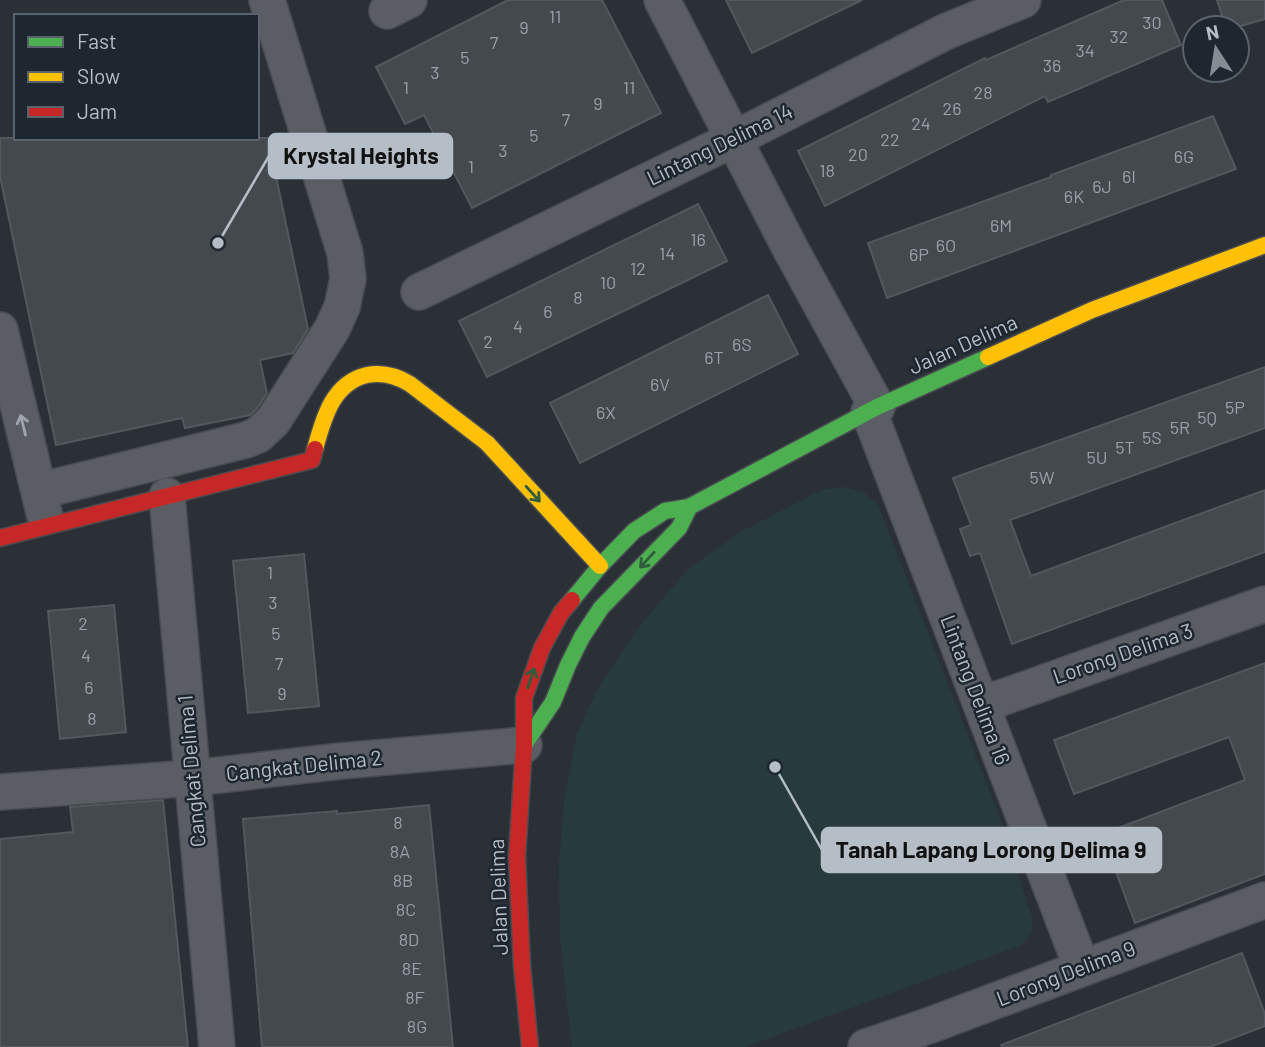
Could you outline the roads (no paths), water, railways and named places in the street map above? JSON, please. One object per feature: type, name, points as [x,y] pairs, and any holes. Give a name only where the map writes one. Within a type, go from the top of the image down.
[{"type":"street","points":[[39,491],[258,435],[273,421],[332,329],[342,307],[348,279],[345,253],[267,0]]},
{"type":"street","name":"Lintang Delima 16","points":[[662,0],[873,410],[981,705],[1082,968]]},
{"type":"street","name":"Lintang Delima 14","points":[[419,292],[734,139],[947,31],[1023,0]]},
{"type":"street","name":"Jalan Delima","points":[[530,1047],[522,966],[517,856],[524,698],[542,648],[561,613],[600,566],[634,531],[665,512],[689,507],[873,410],[1092,310],[1265,245]]},
{"type":"street","points":[[0,330],[47,526]]},
{"type":"street","points":[[0,538],[312,460],[326,415],[337,393],[352,381],[369,375],[383,374],[410,384],[487,443],[600,566]]},
{"type":"street","name":"Cangkat Delima 1","points":[[167,496],[217,1047]]},
{"type":"street","name":"Jalan Delima","points":[[524,745],[553,702],[582,637],[601,608],[679,528],[689,507]]},
{"type":"street","name":"Lorong Delima 3","points":[[981,705],[1265,604]]},
{"type":"street","name":"Cangkat Delima 2","points":[[0,792],[193,778],[341,761],[524,745]]},
{"type":"street","name":"Lorong Delima 9","points":[[866,1047],[1265,900]]},
{"type":"place","name":"Krystal Heights","points":[[218,243]]},
{"type":"place","name":"Tanah Lapang Lorong Delima 9","points":[[775,767]]}]
